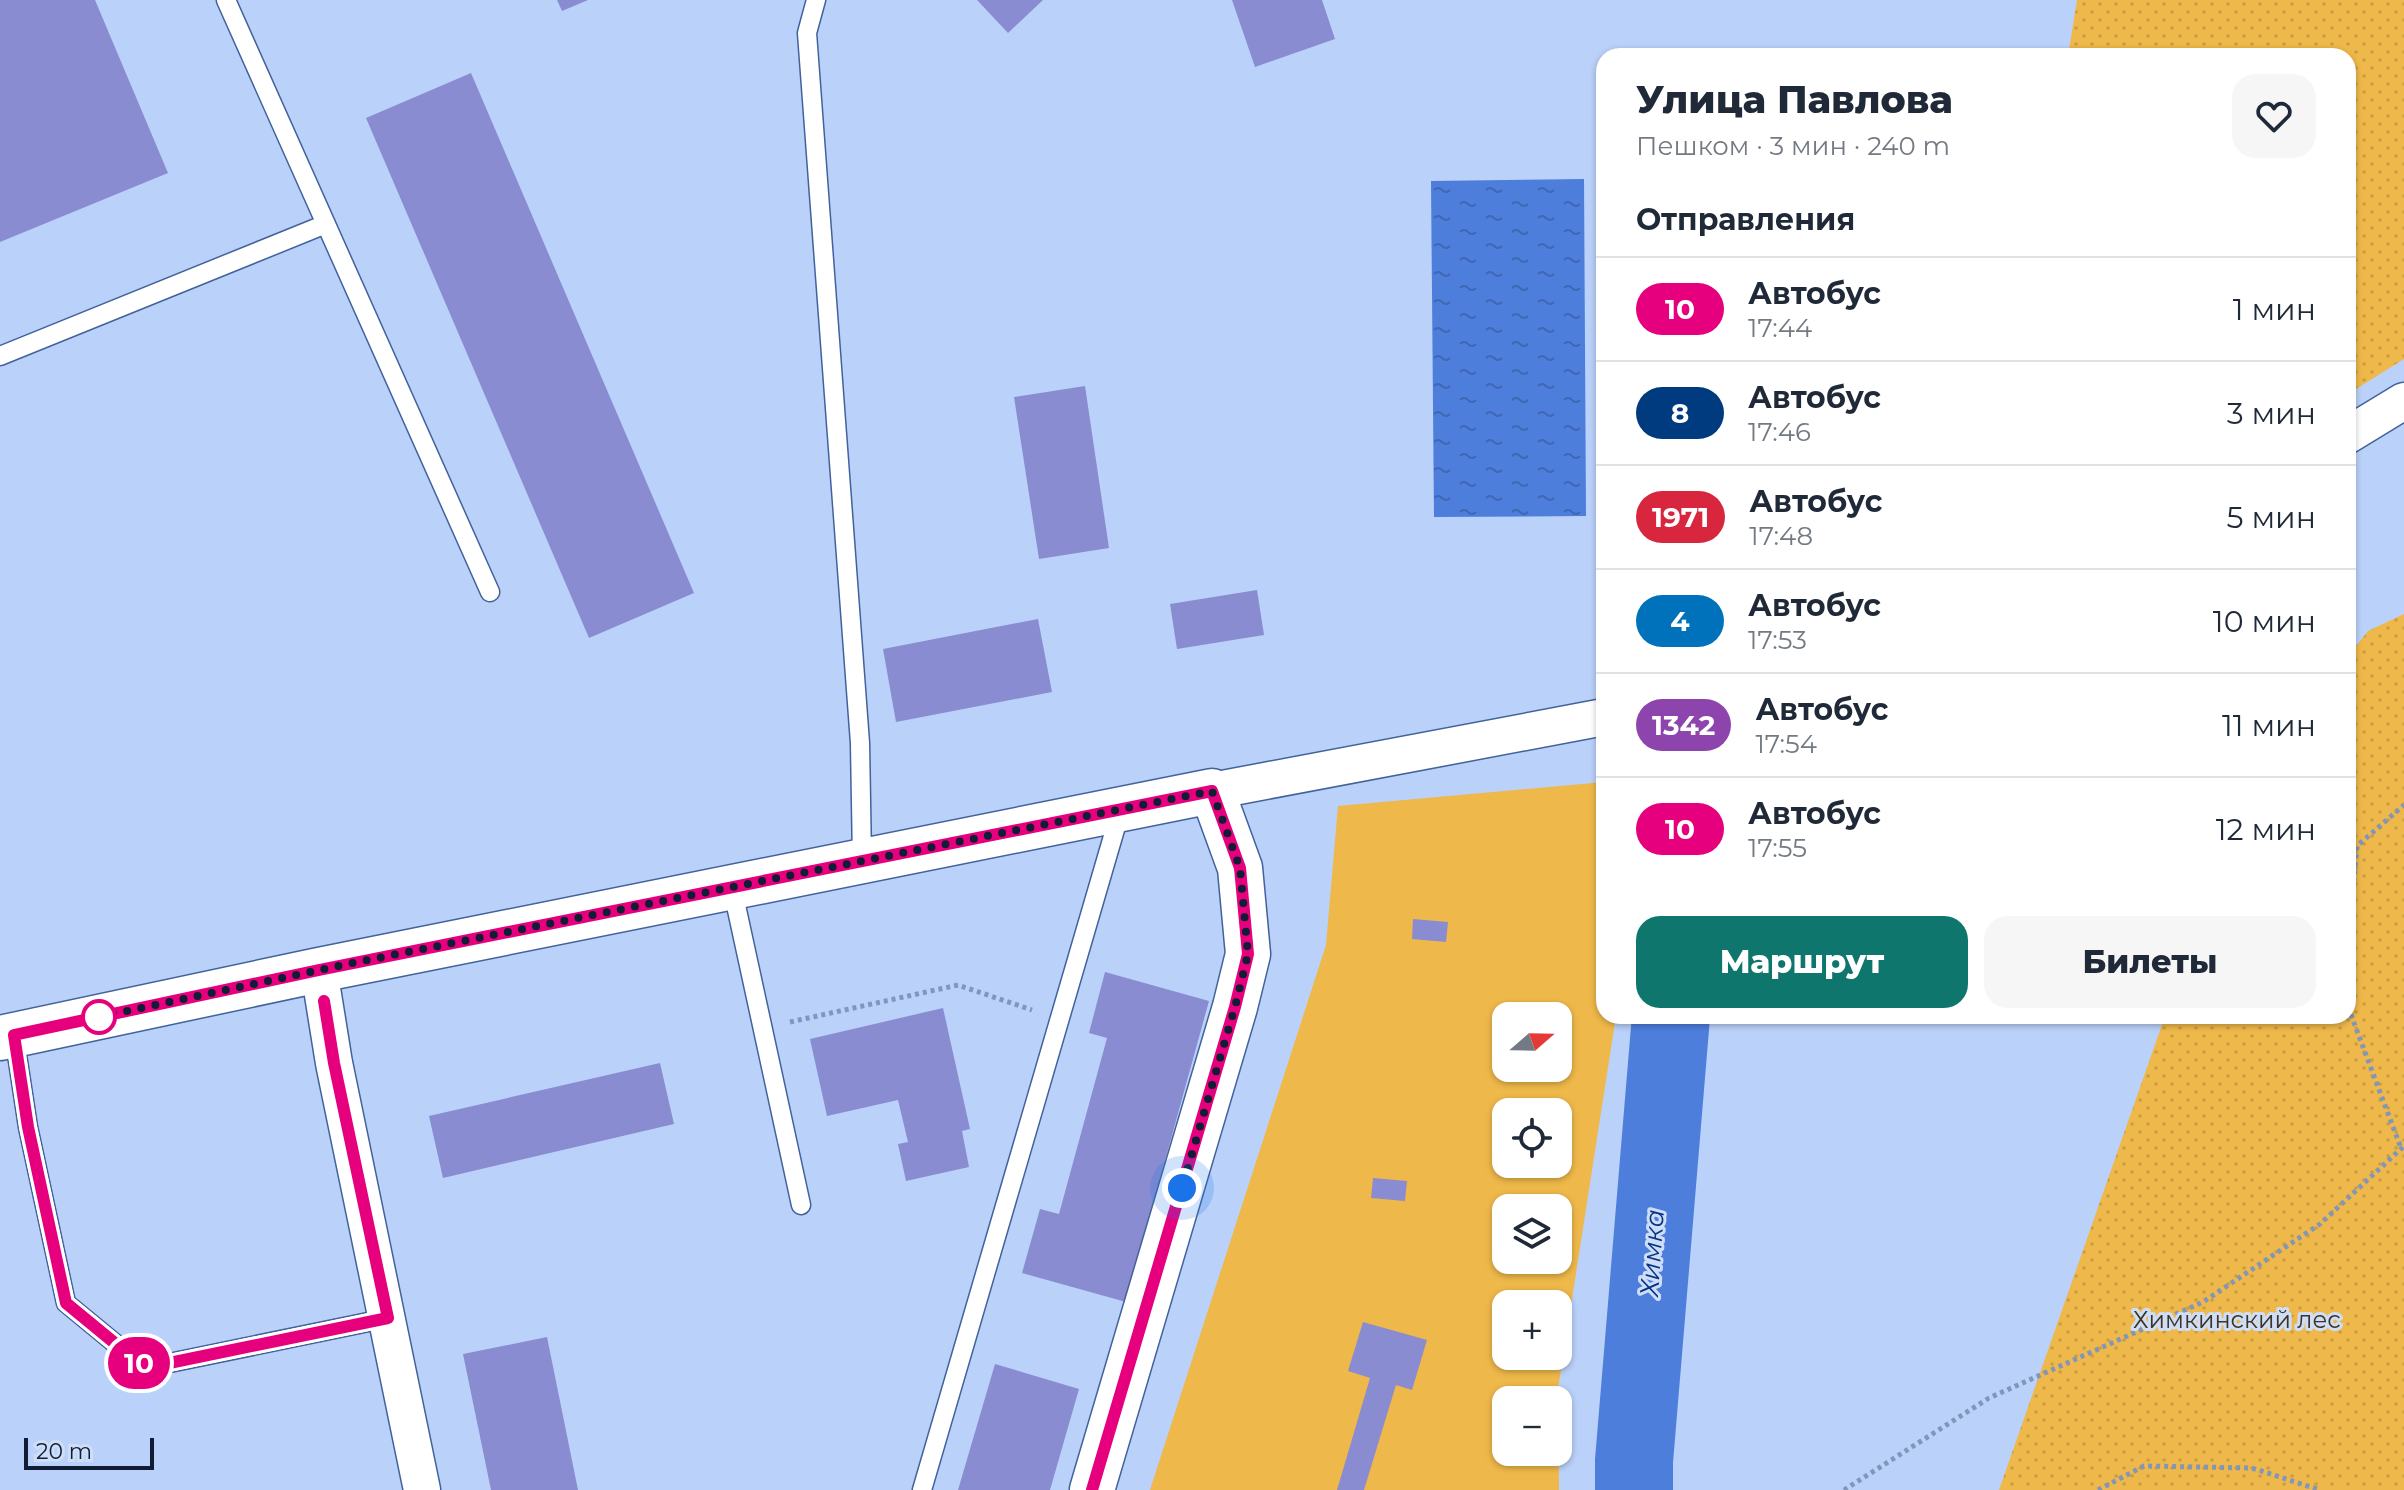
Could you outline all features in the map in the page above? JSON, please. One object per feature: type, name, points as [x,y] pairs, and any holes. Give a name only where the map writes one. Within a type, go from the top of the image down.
[{"type":"street","points":[[2356,430],[2404,401]]},
{"type":"street","points":[[7,1037],[862,860],[1596,719]]},
{"type":"street","points":[[1092,1490],[1231,1022],[1248,954],[1240,868],[1212,791]]},
{"type":"street","points":[[319,970],[334,1063],[422,1490]]},
{"type":"lane","points":[[226,0],[490,592]]},
{"type":"lane","points":[[816,0],[807,33],[860,743],[862,860]]},
{"type":"lane","points":[[0,356],[326,224]]},
{"type":"lane","points":[[922,1490],[1122,808]]},
{"type":"lane","points":[[732,887],[801,1205]]},
{"type":"lane","points":[[7,1037],[66,1303],[145,1368],[388,1318]]},
{"type":"path","points":[[2356,857],[2357,846],[2404,805]]},
{"type":"path","points":[[762,1028],[958,985],[1060,1019]]},
{"type":"path","points":[[1844,1490],[1989,1398],[2203,1302],[2320,1224],[2403,1147],[2355,1024]]},
{"type":"path","points":[[2098,1490],[2144,1466],[2252,1468],[2320,1490]]},
{"type":"green space","points":[[2077,0],[2404,0],[2404,359],[2356,389],[2356,48],[2069,48]]},
{"type":"green space","name":"Химкинский лес","points":[[2404,614],[2404,1490],[1999,1490],[2162,1024],[2356,1024],[2356,646],[2368,631]]},
{"type":"green space","points":[[1596,783],[1596,1024],[1615,1024],[1572,1299],[1572,1290],[1492,1290],[1492,1370],[1561,1370],[1558,1386],[1492,1386],[1492,1466],[1559,1466],[1559,1490],[1150,1490],[1326,945],[1338,806]]},
{"type":"water","points":[[1584,179],[1586,516],[1434,517],[1431,181]]},
{"type":"building","points":[[0,0],[95,0],[168,173],[0,242]]},
{"type":"building","points":[[557,0],[588,0],[562,11]]},
{"type":"building","points":[[977,0],[1043,0],[1008,33]]},
{"type":"building","points":[[1232,0],[1322,0],[1335,39],[1255,67]]},
{"type":"building","points":[[471,73],[694,593],[589,638],[366,118]]},
{"type":"building","points":[[1085,386],[1109,548],[1039,559],[1014,397]]},
{"type":"building","points":[[1257,590],[1264,635],[1177,649],[1170,604]]},
{"type":"building","points":[[1038,619],[1052,692],[896,722],[883,649]]},
{"type":"building","points":[[1413,919],[1448,922],[1446,942],[1412,939]]},
{"type":"building","points":[[1105,972],[1209,1001],[1126,1302],[1022,1273],[1040,1209],[1059,1214],[1107,1038],[1089,1033]]},
{"type":"building","points":[[943,1008],[970,1129],[962,1131],[969,1167],[906,1181],[898,1144],[908,1142],[898,1100],[827,1116],[810,1039]]},
{"type":"building","points":[[660,1063],[674,1124],[443,1178],[429,1116]]},
{"type":"building","points":[[1373,1178],[1407,1181],[1405,1201],[1371,1198]]},
{"type":"building","points":[[1363,1322],[1427,1340],[1412,1390],[1396,1385],[1364,1490],[1337,1490],[1370,1378],[1348,1371]]},
{"type":"building","points":[[547,1337],[578,1490],[491,1490],[463,1354]]},
{"type":"building","points":[[995,1364],[1079,1389],[1050,1490],[958,1490]]},
{"type":"waterway","name":"Химка","points":[[1634,1490],[1670,1024]]},
{"type":"bus line","name":"10","points":[[324,1001],[334,1063],[388,1318],[145,1368],[66,1303],[28,1127],[14,1035],[319,970],[1212,791],[1240,868],[1248,954],[1092,1490]]},
{"type":"route","points":[[99,1017],[1212,791],[1240,868],[1248,954],[1182,1188]]}]
